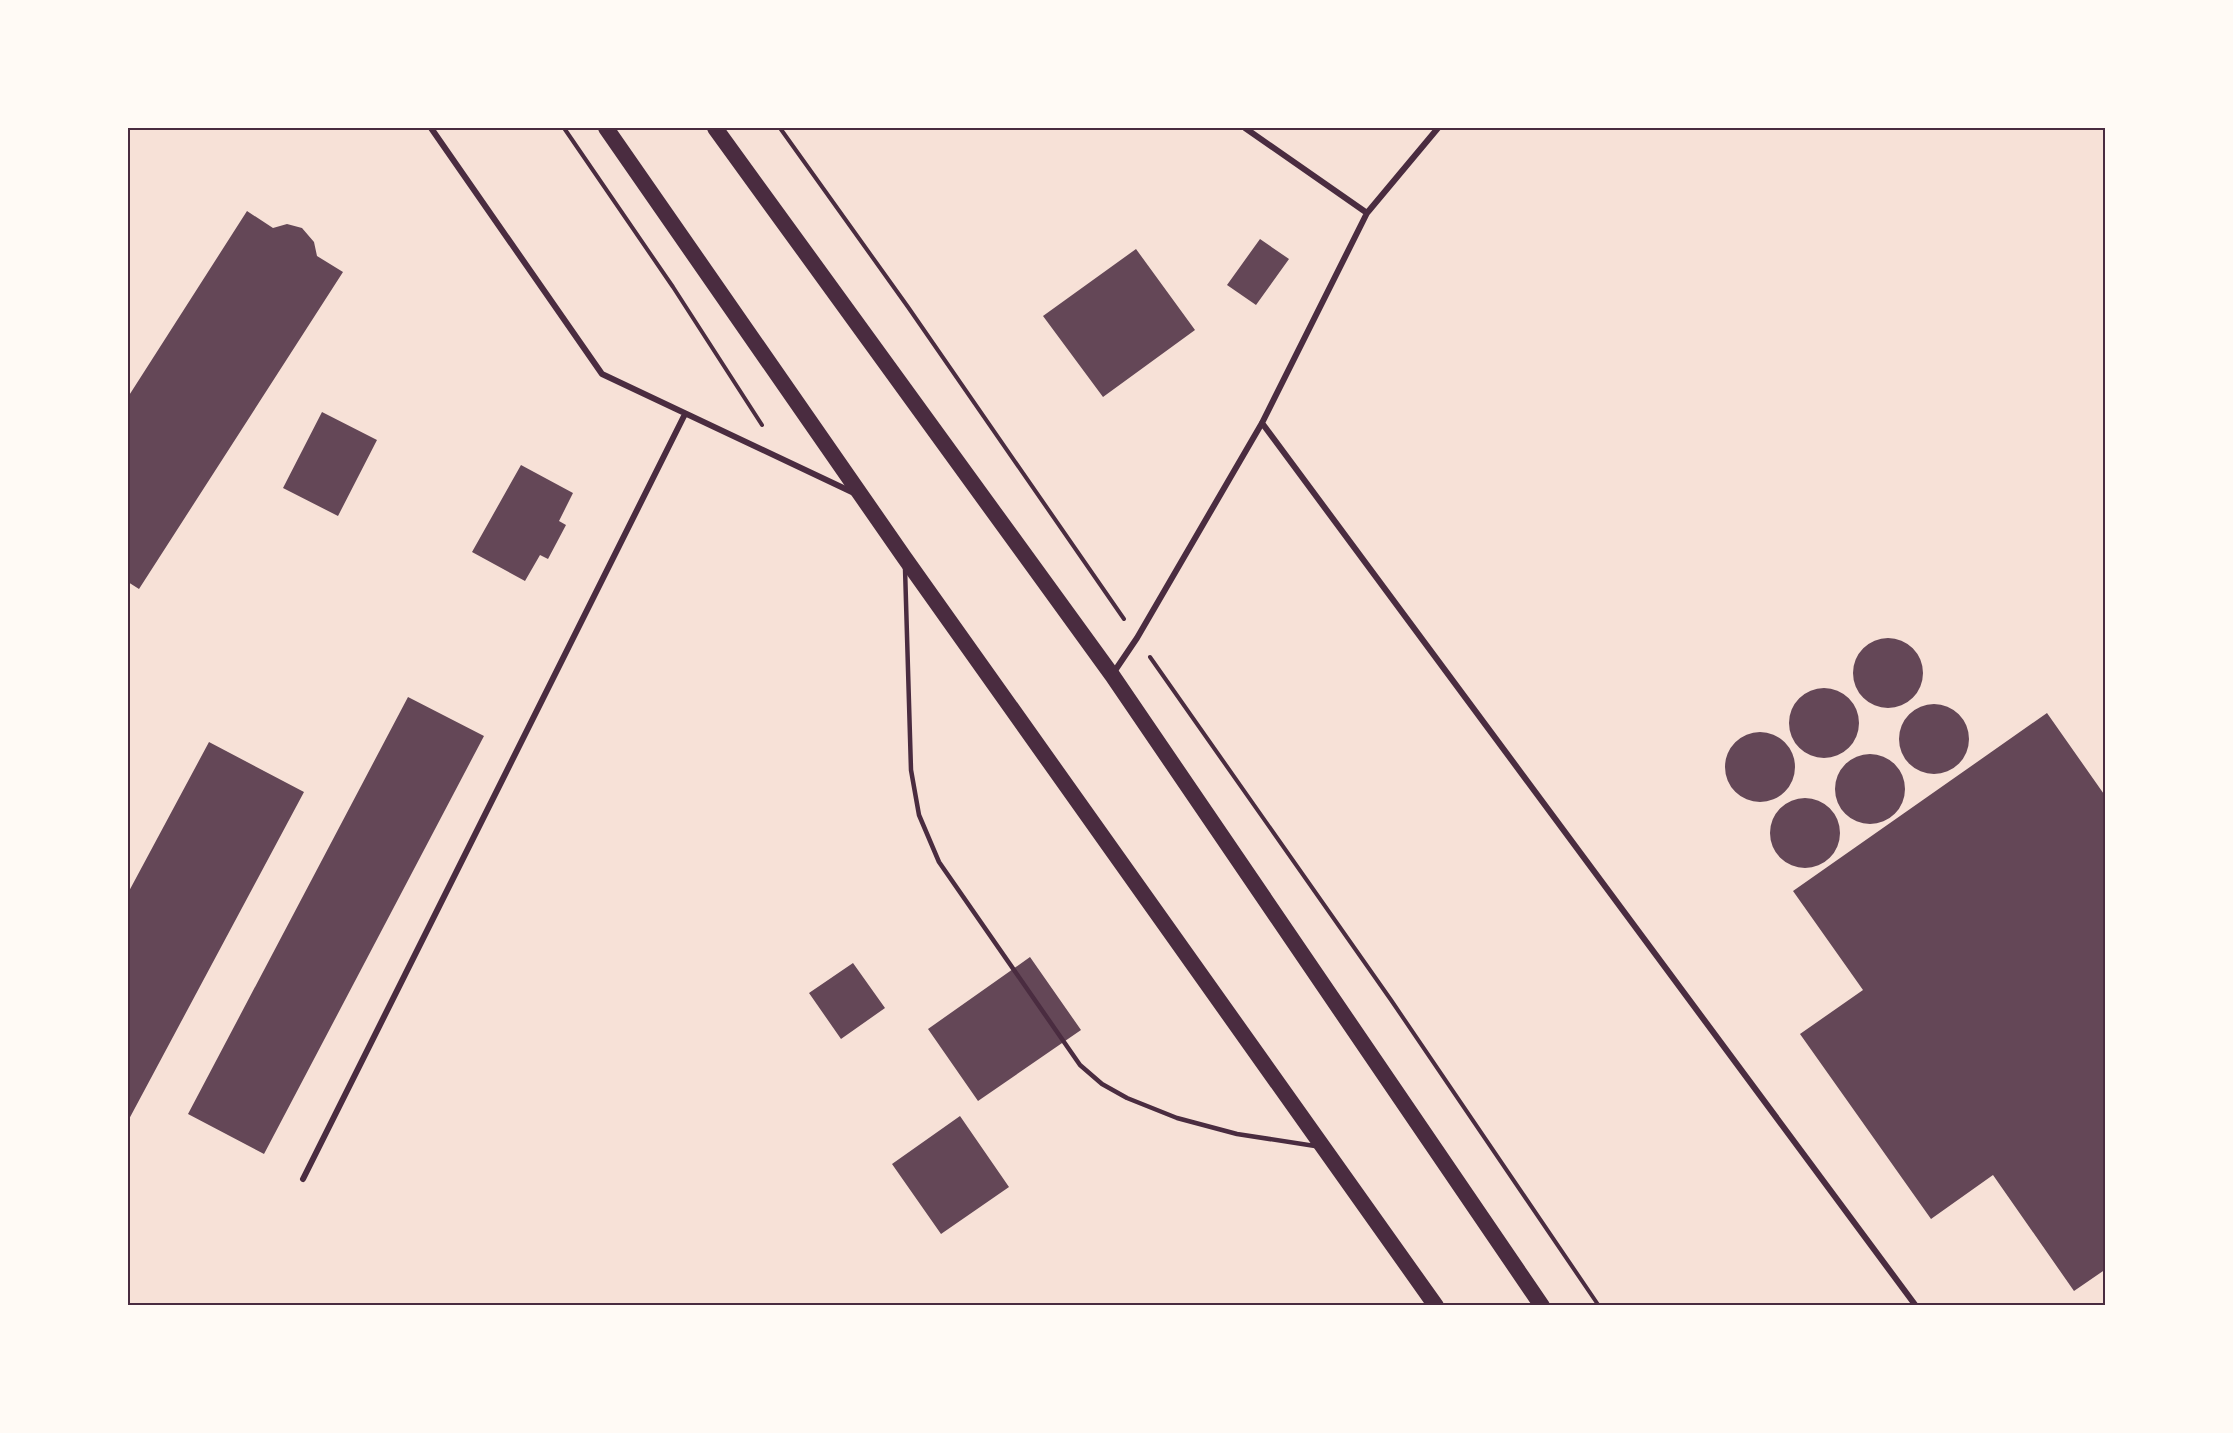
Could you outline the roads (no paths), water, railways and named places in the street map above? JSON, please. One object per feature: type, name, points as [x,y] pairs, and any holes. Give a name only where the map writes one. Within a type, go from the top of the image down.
[{"type":"highway","points":[[606,128],[904,557],[1436,1305]]},
{"type":"highway","points":[[715,128],[1112,675],[1542,1305]]},
{"type":"street","points":[[431,128],[602,374],[863,498]]},
{"type":"street","points":[[1245,128],[1366,213]]},
{"type":"street","points":[[1112,675],[1137,638],[1262,423],[1366,213],[1438,128]]},
{"type":"street","points":[[303,1179],[685,414]]},
{"type":"street","points":[[1262,423],[1916,1305]]},
{"type":"lane","points":[[904,557],[912,770],[919,815],[939,862],[1080,1065],[1102,1084],[1127,1098],[1178,1118],[1237,1134],[1324,1148]]}]
